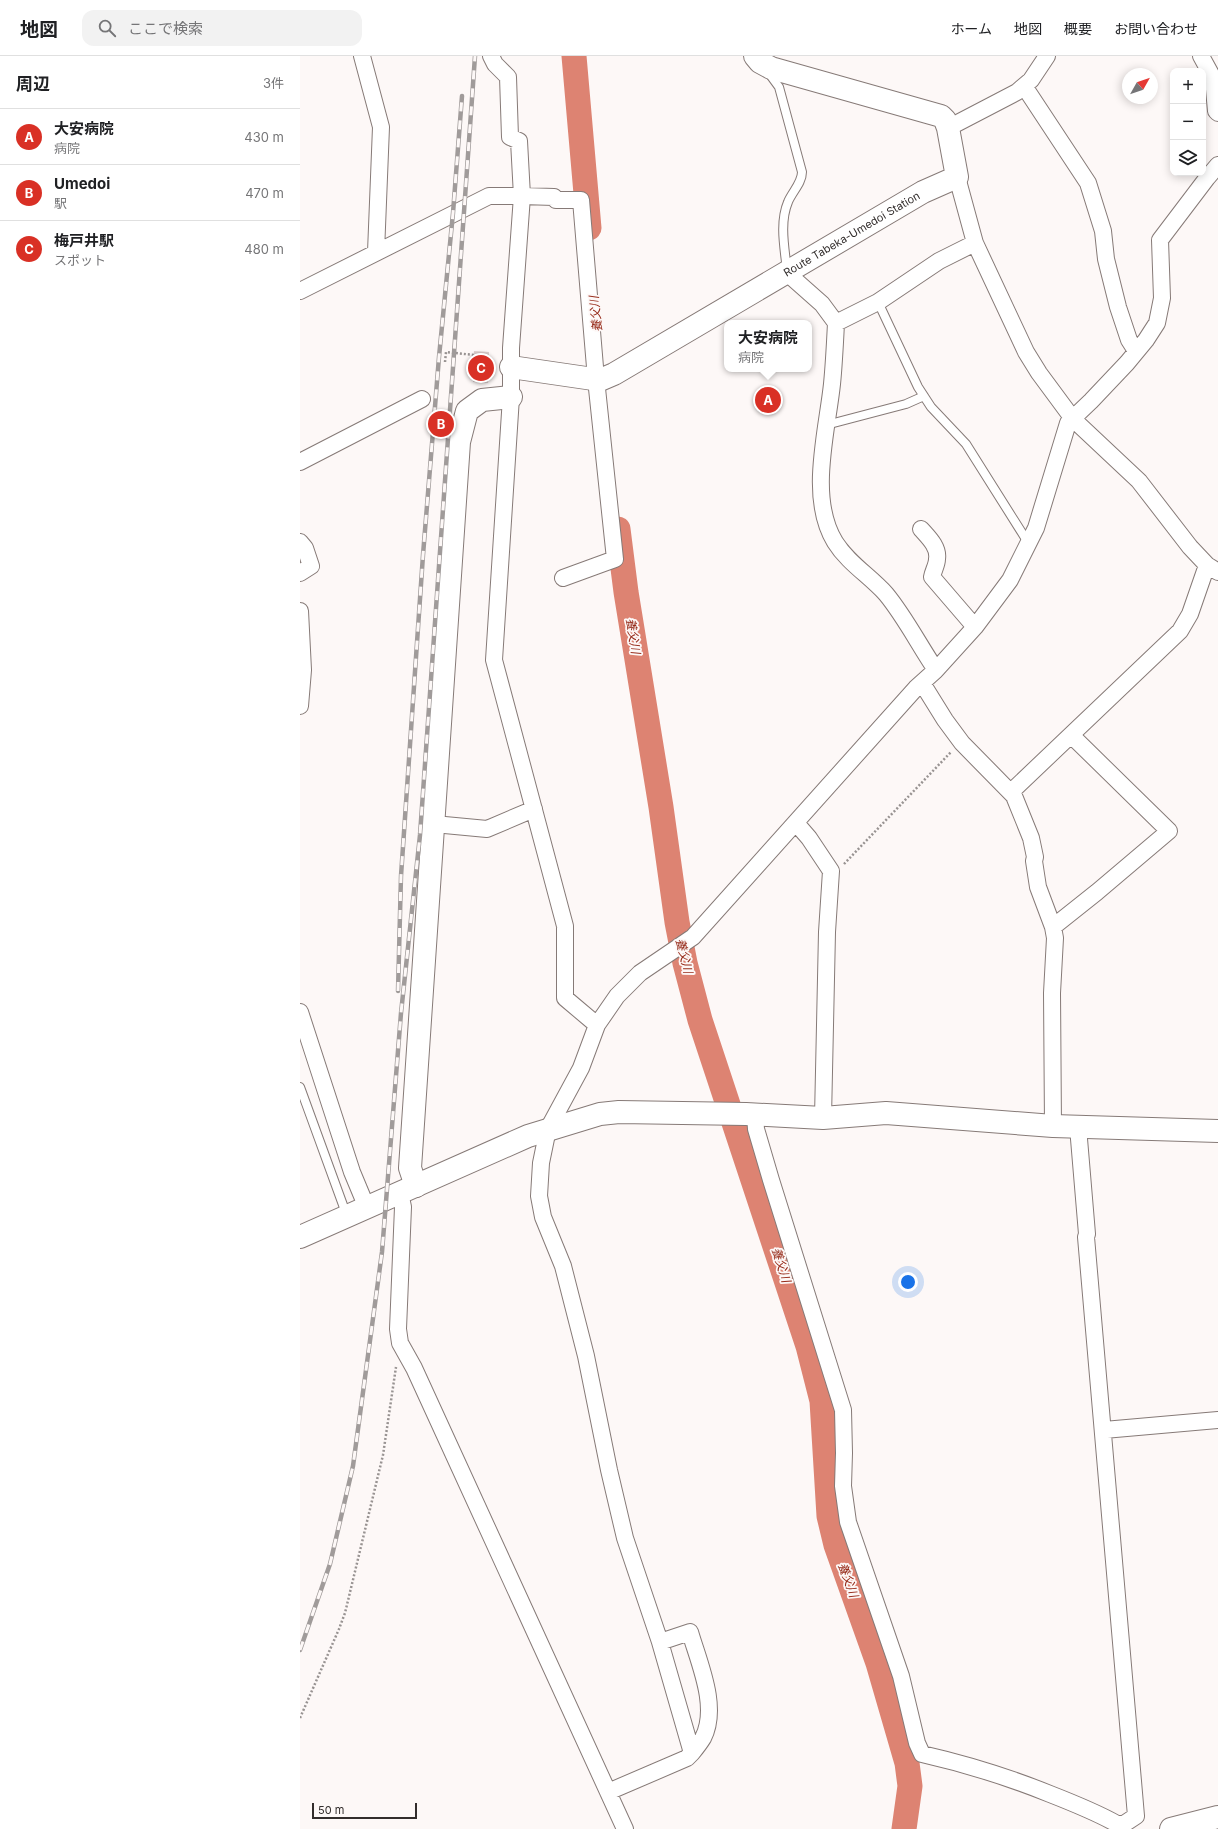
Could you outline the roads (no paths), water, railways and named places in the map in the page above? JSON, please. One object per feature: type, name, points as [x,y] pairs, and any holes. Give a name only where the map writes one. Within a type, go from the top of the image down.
[{"type":"street","points":[[362,56],[381,127],[376,252]]},
{"type":"street","points":[[491,56],[495,64],[508,77],[510,137],[519,141],[522,196],[511,348],[511,397],[494,660],[565,926],[565,998],[597,1025]]},
{"type":"street","points":[[948,128],[1017,92],[1031,80],[1047,56]]},
{"type":"street","points":[[1201,56],[1213,78],[1216,111],[1218,113]]},
{"type":"street","points":[[757,59],[771,68],[941,116],[945,120],[948,128],[957,177],[975,243],[1026,352],[1039,373],[1073,419],[1139,481],[1171,524],[1213,568],[1180,631],[1011,792]]},
{"type":"street","points":[[1024,86],[1088,183],[1103,231],[1106,258],[1118,307],[1129,340],[1136,351]]},
{"type":"street","points":[[692,1753],[660,1642],[626,1538],[609,1470],[586,1356],[563,1266],[543,1217],[539,1196],[541,1170],[548,1129],[581,1068],[597,1025],[617,996],[640,973],[693,937],[910,694],[936,670],[974,627],[1010,580],[1029,544],[1044,502],[1068,423],[1091,401],[1136,351],[1157,323],[1161,308],[1160,240],[1207,178],[1218,166]]},
{"type":"street","name":"Route Tabeka-Umedoi Station","points":[[603,378],[923,192],[957,177]]},
{"type":"street","points":[[300,291],[488,196],[522,196],[554,198],[556,200],[580,200],[603,378],[615,559],[564,578]]},
{"type":"street","points":[[836,323],[878,302],[938,261],[975,243]]},
{"type":"street","points":[[787,272],[822,304],[836,323],[832,384],[822,464],[823,508],[828,526],[835,541],[848,557],[885,593],[894,604],[936,670]]},
{"type":"street","points":[[511,367],[603,378]]},
{"type":"street","points":[[511,397],[482,400],[467,411],[459,442],[410,1168],[408,1190],[403,1207],[398,1329],[400,1343],[414,1368],[625,1829]]},
{"type":"street","points":[[300,462],[422,399]]},
{"type":"street","points":[[921,529],[933,544],[937,552],[937,559],[932,577],[974,627]]},
{"type":"street","points":[[300,542],[305,548],[311,566],[300,573]]},
{"type":"street","points":[[300,611],[303,670],[300,706]]},
{"type":"street","points":[[922,683],[962,744],[1014,796],[1031,838],[1035,857],[1034,861],[1038,887],[1053,927],[1055,938],[1052,993],[1053,1126]]},
{"type":"street","points":[[1053,927],[1097,892],[1169,830],[1071,735]]},
{"type":"street","points":[[434,824],[487,829],[534,809]]},
{"type":"street","points":[[796,823],[809,838],[831,871],[823,1118]]},
{"type":"street","points":[[300,1012],[352,1172],[367,1208]]},
{"type":"street","points":[[300,1238],[548,1129],[600,1114],[619,1112],[750,1114],[823,1118],[886,1113],[1053,1126],[1218,1131]]},
{"type":"street","points":[[750,1114],[843,1410],[843,1486],[848,1522],[900,1676],[917,1743],[922,1754],[1001,1775],[1072,1802],[1117,1824],[1125,1826],[1136,1816],[1104,1430],[1086,1237],[1087,1234],[1078,1127]]},
{"type":"street","points":[[1104,1430],[1218,1420]]},
{"type":"street","points":[[608,1792],[687,1758],[703,1737],[708,1721],[710,1702],[690,1632],[660,1642]]},
{"type":"street","points":[[1171,1829],[1218,1817]]},
{"type":"lane","points":[[757,59],[779,87],[802,172],[800,182],[787,203],[785,213],[784,240],[787,272]]},
{"type":"lane","points":[[878,302],[899,348],[924,396],[931,407],[966,444],[1029,544]]},
{"type":"lane","points":[[826,425],[906,404],[924,396]]},
{"type":"lane","points":[[301,1092],[347,1217]]},
{"type":"waterway","name":"養父川","points":[[574,56],[589,228]]},
{"type":"waterway","name":"養父川","points":[[618,529],[626,592],[661,807],[677,922],[685,963],[700,1020],[808,1346],[822,1401],[829,1516],[836,1545],[878,1663],[907,1763],[910,1786],[904,1829]]},
{"type":"railway","points":[[300,1650],[330,1564],[353,1466],[382,1252],[401,1013],[420,835],[475,56]]},
{"type":"railway","points":[[398,991],[401,876],[423,555],[462,96]]},
{"type":"place","name":"梅戸井駅","points":[[481,368]]},
{"type":"place","name":"大安病院","points":[[768,400]]},
{"type":"place","name":"Umedoi","points":[[441,424]]}]
